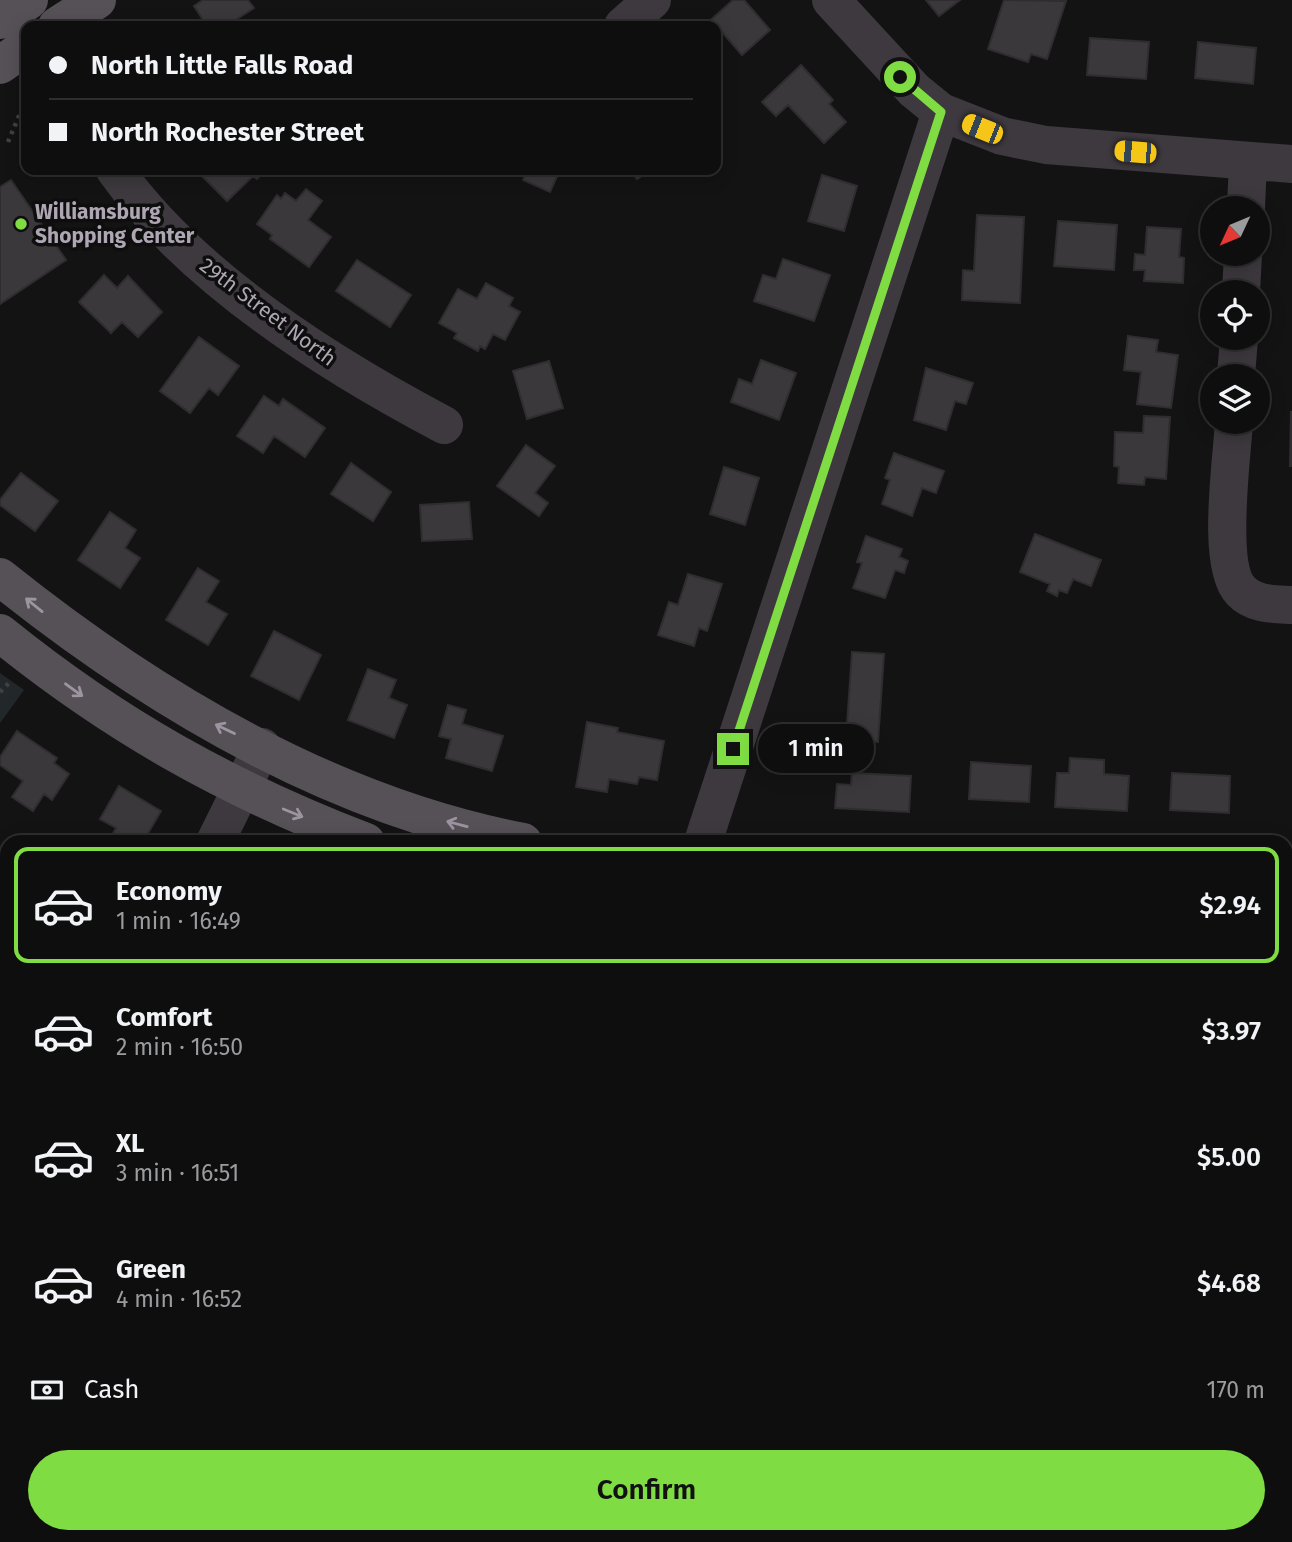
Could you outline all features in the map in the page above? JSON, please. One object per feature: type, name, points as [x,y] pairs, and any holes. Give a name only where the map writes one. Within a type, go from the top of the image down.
[{"type":"main road","points":[[65,21],[97,0]]},
{"type":"main road","points":[[0,65],[21,50]]},
{"type":"main road","points":[[0,577],[114,663],[197,715],[262,747],[405,810],[497,835]]},
{"type":"main road","points":[[0,633],[79,694],[195,766],[288,812],[348,835]]},
{"type":"street","points":[[629,21],[652,0]]},
{"type":"street","points":[[831,0],[900,77],[941,112],[1002,136],[1035,143],[1292,164]]},
{"type":"street","points":[[705,835],[941,112]]},
{"type":"street","points":[[1247,196],[1248,161]]},
{"type":"street","name":"29th Street North","points":[[119,175],[171,234],[275,323],[355,378],[444,425]]},
{"type":"street","points":[[1233,434],[1228,554],[1239,590],[1250,599],[1281,604]]},
{"type":"street","points":[[218,835],[262,747]]},
{"type":"path","points":[[8,142],[21,111]]},
{"type":"shaded area","points":[[0,673],[24,690],[0,723]]},
{"type":"building","points":[[203,0],[248,0],[254,8],[234,21],[204,21],[194,6]]},
{"type":"building","points":[[733,0],[744,0],[770,30],[742,55],[721,33],[721,21],[710,21]]},
{"type":"building","points":[[926,0],[960,0],[939,16]]},
{"type":"building","points":[[1004,0],[1066,1],[1047,59],[1031,54],[1028,62],[988,49]]},
{"type":"building","points":[[1090,38],[1149,42],[1146,79],[1087,75]]},
{"type":"building","points":[[1198,42],[1256,48],[1253,84],[1195,78]]},
{"type":"building","points":[[801,65],[833,100],[829,104],[846,122],[824,143],[788,105],[776,116],[762,102]]},
{"type":"building","points":[[201,175],[261,175],[257,179],[253,176],[227,201]]},
{"type":"building","points":[[525,175],[558,175],[550,192],[523,180]]},
{"type":"building","points":[[822,175],[857,186],[844,231],[808,221]]},
{"type":"building","name":"Williamsburg Shopping Center","points":[[11,180],[66,260],[0,304],[0,187]]},
{"type":"building","points":[[306,189],[322,201],[308,220],[331,237],[309,267],[270,239],[272,235],[257,224],[277,195],[281,199],[285,193],[296,201]]},
{"type":"building","points":[[977,215],[1024,217],[1020,303],[962,300],[963,270],[974,271]]},
{"type":"building","points":[[1058,221],[1117,225],[1114,270],[1054,266]]},
{"type":"building","points":[[1147,227],[1181,229],[1179,257],[1184,258],[1183,283],[1144,281],[1145,270],[1134,270],[1135,254],[1145,255]]},
{"type":"building","points":[[783,259],[830,275],[814,321],[754,301],[763,275],[776,279]]},
{"type":"building","points":[[357,260],[411,295],[390,327],[336,291]]},
{"type":"building","points":[[104,275],[117,288],[128,276],[162,312],[138,337],[122,322],[111,333],[79,302]]},
{"type":"building","points":[[486,283],[513,298],[509,306],[520,312],[505,340],[493,334],[485,349],[480,346],[478,351],[454,338],[457,333],[439,323],[458,289],[477,299]]},
{"type":"building","points":[[1128,336],[1158,340],[1156,352],[1178,355],[1171,408],[1137,404],[1141,372],[1124,370]]},
{"type":"building","points":[[199,337],[239,366],[218,395],[209,388],[190,413],[160,391]]},
{"type":"building","points":[[761,360],[796,373],[779,420],[731,402],[739,379],[752,384]]},
{"type":"building","points":[[549,361],[563,408],[527,419],[513,371]]},
{"type":"building","points":[[926,368],[973,383],[966,404],[955,401],[946,430],[914,420]]},
{"type":"building","points":[[264,396],[279,406],[283,399],[325,428],[305,457],[274,436],[263,453],[237,436]]},
{"type":"building","points":[[1291,412],[1292,466],[1290,466]]},
{"type":"building","points":[[1144,416],[1170,417],[1166,479],[1145,477],[1144,485],[1118,483],[1119,467],[1114,466],[1115,432],[1143,433]]},
{"type":"building","points":[[526,445],[555,466],[535,493],[548,503],[539,516],[497,486]]},
{"type":"building","points":[[894,453],[944,471],[936,493],[922,488],[912,516],[882,504],[890,480],[885,478]]},
{"type":"building","points":[[351,463],[391,492],[373,521],[331,494]]},
{"type":"building","points":[[724,467],[759,478],[745,525],[710,514]]},
{"type":"building","points":[[21,473],[58,501],[35,531],[0,505],[0,500]]},
{"type":"building","points":[[469,502],[472,539],[422,541],[420,505]]},
{"type":"building","points":[[110,512],[136,530],[125,548],[140,558],[120,588],[78,560]]},
{"type":"building","points":[[1035,534],[1101,560],[1091,586],[1073,579],[1067,593],[1059,590],[1057,596],[1047,591],[1050,584],[1020,572]]},
{"type":"building","points":[[866,536],[902,549],[899,557],[908,561],[904,573],[895,570],[885,598],[853,588],[862,563],[857,562]]},
{"type":"building","points":[[198,568],[219,581],[206,602],[227,614],[208,645],[166,620]]},
{"type":"building","points":[[688,574],[722,584],[707,631],[699,628],[694,646],[658,635],[669,602],[678,605]]},
{"type":"building","points":[[274,631],[321,655],[299,700],[251,676]]},
{"type":"building","points":[[852,652],[884,654],[878,742],[846,739]]},
{"type":"building","points":[[368,669],[396,680],[389,698],[407,705],[394,738],[348,720]]},
{"type":"building","points":[[448,705],[466,710],[462,724],[503,736],[492,771],[446,758],[451,739],[439,736]]},
{"type":"building","points":[[587,722],[618,728],[617,732],[664,741],[657,780],[639,777],[637,784],[609,779],[607,792],[576,787]]},
{"type":"building","points":[[17,731],[57,758],[54,763],[69,774],[52,800],[44,794],[33,811],[12,797],[23,781],[0,765],[0,757]]},
{"type":"building","points":[[1070,758],[1104,760],[1104,774],[1129,776],[1127,811],[1055,807],[1057,773],[1069,773]]},
{"type":"building","points":[[971,762],[1031,766],[1029,802],[969,799]]},
{"type":"building","points":[[852,773],[911,776],[909,812],[835,808],[837,784],[851,785]]},
{"type":"building","points":[[1172,773],[1230,776],[1229,813],[1170,810]]},
{"type":"building","points":[[119,786],[161,811],[147,835],[112,835],[116,828],[100,819]]},
{"type":"place","name":"Williamsburg Shopping Center","points":[[21,224]]},
{"type":"route","points":[[733,749],[941,112],[900,77]]}]
